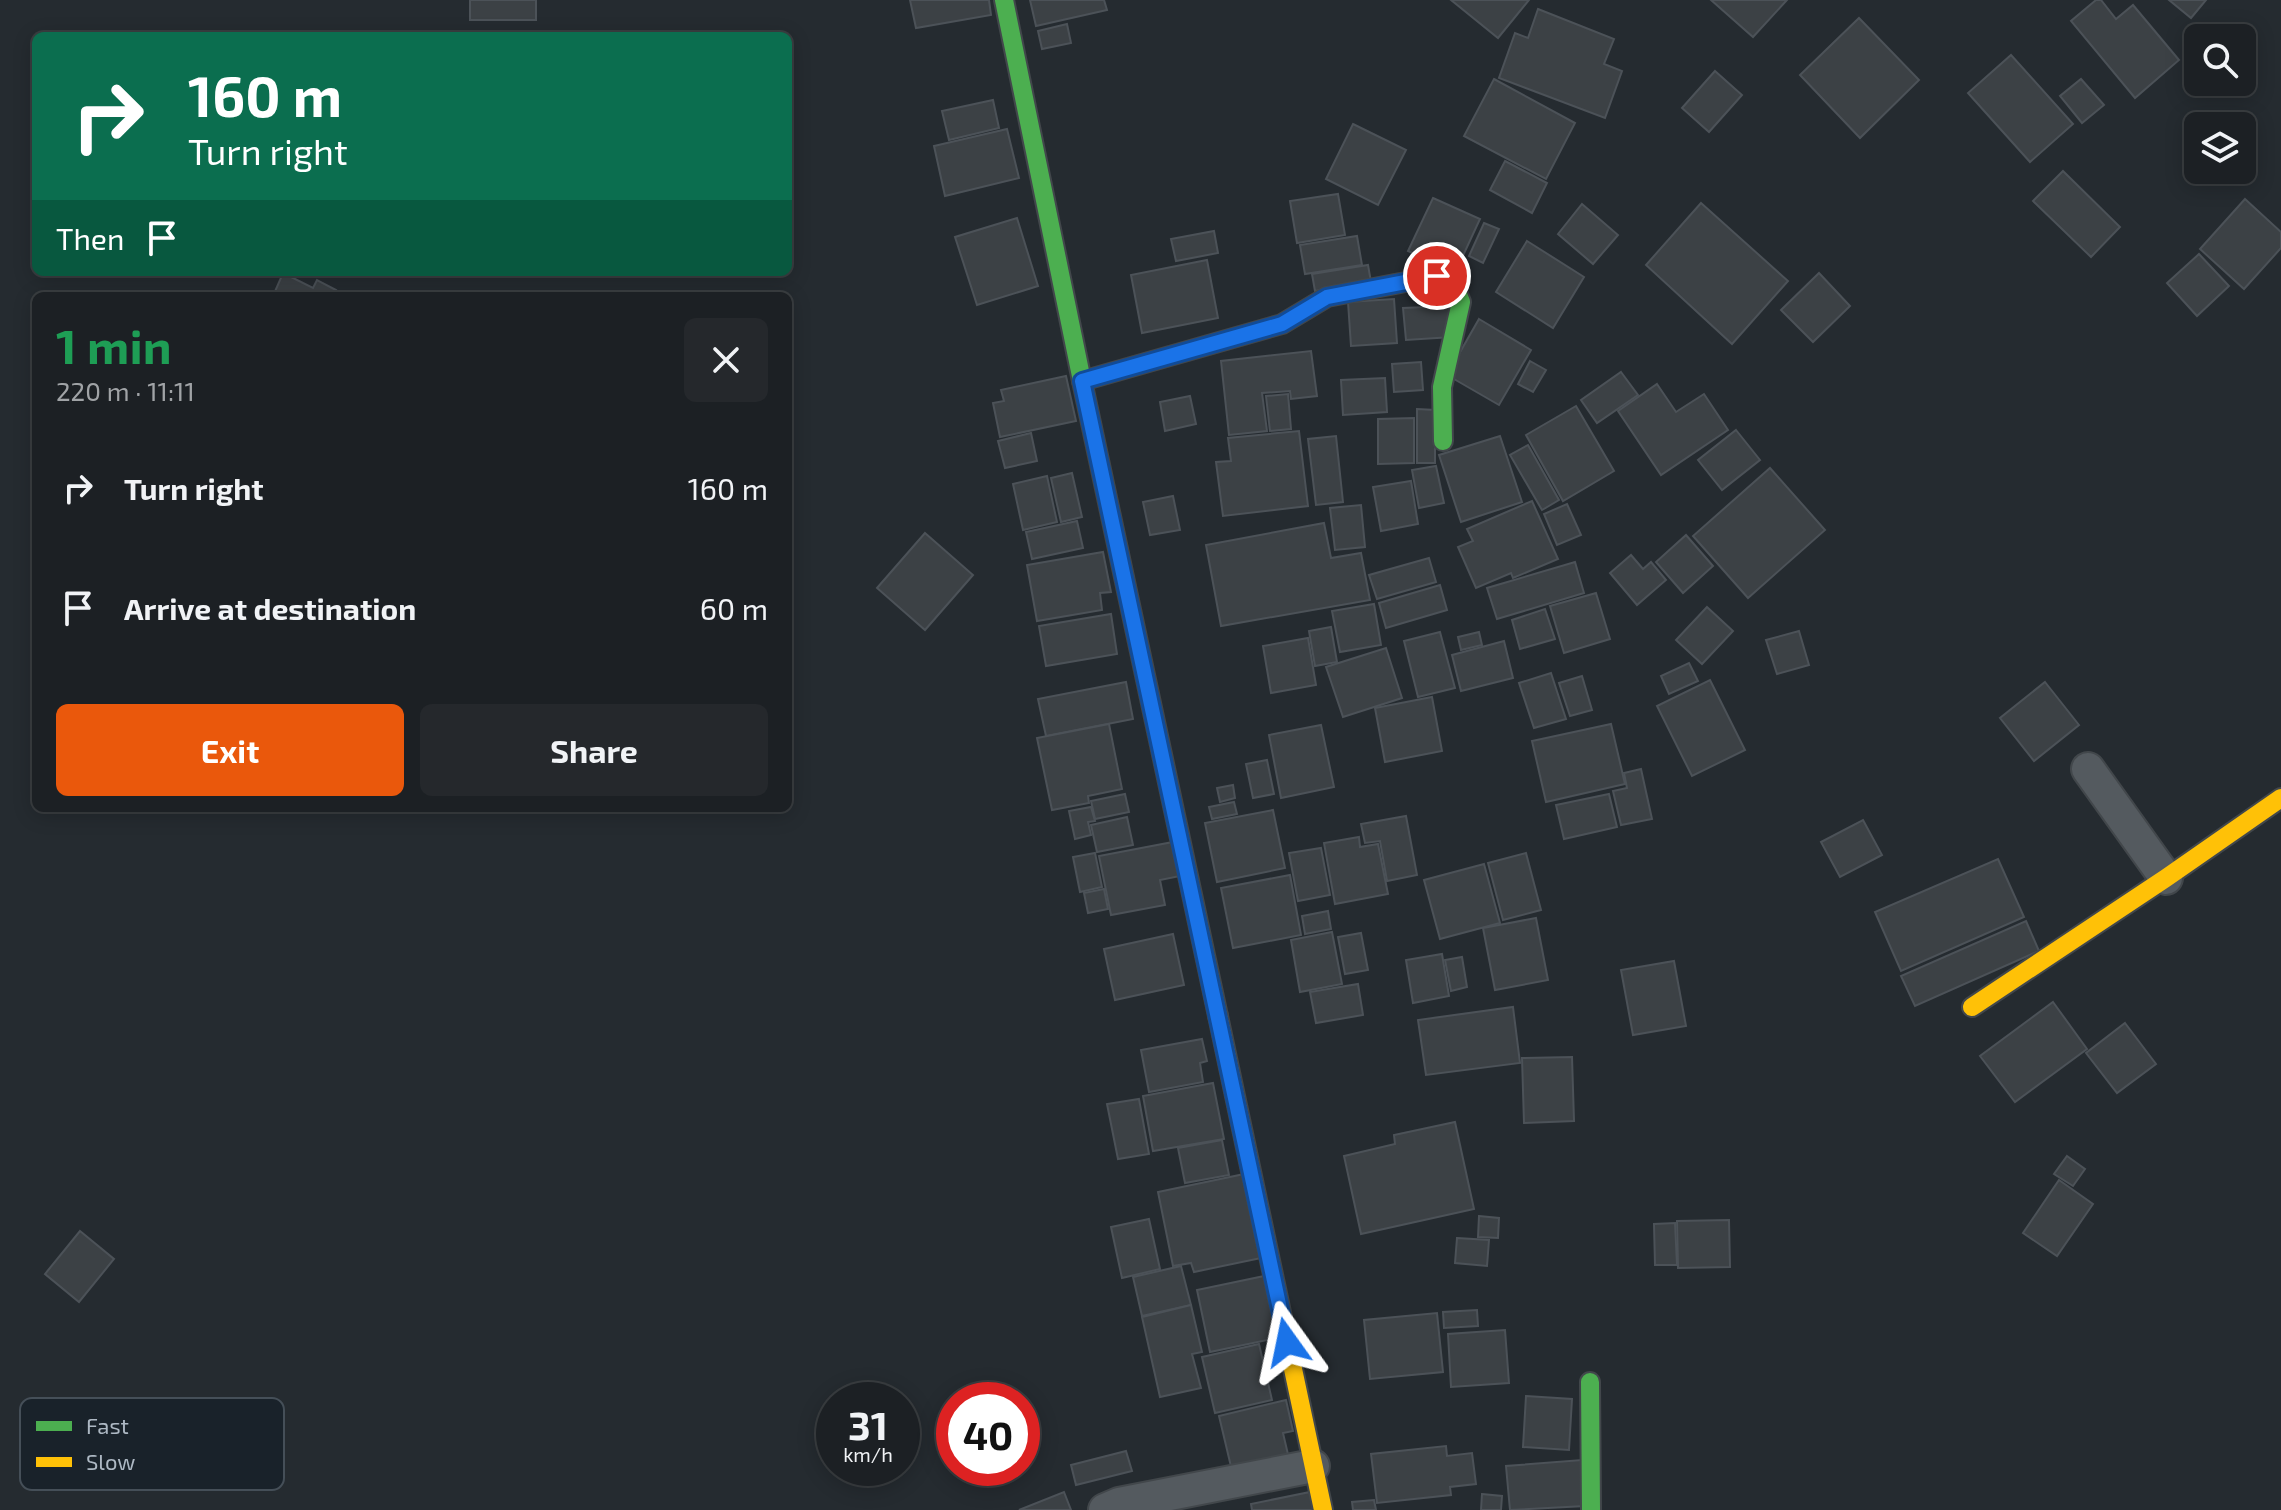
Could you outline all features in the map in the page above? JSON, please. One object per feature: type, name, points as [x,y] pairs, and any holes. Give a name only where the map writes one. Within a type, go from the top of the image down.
[{"type":"street","points":[[1004,0],[1082,381],[1323,1510]]},
{"type":"street","points":[[1082,381],[1282,324],[1327,297],[1437,276],[1449,280],[1458,288],[1461,302],[1442,387],[1443,441]]},
{"type":"street","points":[[2088,769],[2166,878]]},
{"type":"street","points":[[1972,1007],[2281,798]]},
{"type":"street","points":[[1590,1382],[1591,1510]]},
{"type":"street","points":[[1105,1510],[1119,1504],[1313,1466]]},
{"type":"building","points":[[470,0],[536,0],[536,20],[470,20]]},
{"type":"building","points":[[910,0],[989,0],[991,15],[916,28]]},
{"type":"building","points":[[1030,0],[1104,0],[1107,10],[1036,26]]},
{"type":"building","points":[[1451,0],[1529,0],[1498,38]]},
{"type":"building","points":[[1711,0],[1787,0],[1753,37]]},
{"type":"building","points":[[2096,0],[2101,0],[2116,19],[2133,5],[2179,60],[2135,98],[2071,21]]},
{"type":"building","points":[[2169,0],[2206,0],[2191,18]]},
{"type":"building","points":[[1538,9],[1614,39],[1604,64],[1622,71],[1605,118],[1499,78],[1515,33],[1528,38]]},
{"type":"building","points":[[1859,18],[1919,80],[1860,138],[1800,75]]},
{"type":"building","points":[[1067,24],[1071,43],[1042,49],[1038,31]]},
{"type":"building","points":[[2011,55],[2073,124],[2030,162],[1968,93]]},
{"type":"building","points":[[1715,71],[1742,95],[1709,132],[1682,108]]},
{"type":"building","points":[[1494,79],[1575,123],[1546,179],[1464,136]]},
{"type":"building","points":[[2081,79],[2104,105],[2082,123],[2060,96]]},
{"type":"building","points":[[993,100],[999,128],[949,140],[942,111]]},
{"type":"building","points":[[1353,124],[1406,150],[1378,205],[1326,179]]},
{"type":"building","points":[[1007,129],[1019,178],[945,196],[934,146]]},
{"type":"building","points":[[1505,161],[1547,183],[1532,213],[1490,190]]},
{"type":"building","points":[[2063,171],[2120,227],[2091,257],[2033,201]]},
{"type":"building","points":[[1338,194],[1345,235],[1297,243],[1290,201]]},
{"type":"building","points":[[1433,198],[1480,219],[1455,273],[1408,251]]},
{"type":"building","points":[[2245,199],[2281,232],[2281,248],[2244,289],[2200,249]]},
{"type":"building","points":[[1701,203],[1788,281],[1732,344],[1646,265]]},
{"type":"building","points":[[1582,204],[1618,235],[1593,264],[1558,234]]},
{"type":"building","points":[[1017,218],[1038,286],[977,305],[955,237]]},
{"type":"building","points":[[1484,223],[1499,229],[1483,263],[1469,256]]},
{"type":"building","points":[[1214,231],[1218,253],[1176,261],[1171,239]]},
{"type":"building","points":[[1357,236],[1362,265],[1305,274],[1300,245]]},
{"type":"building","points":[[1527,241],[1584,277],[1553,328],[1496,292]]},
{"type":"building","points":[[2199,254],[2229,286],[2197,316],[2167,283]]},
{"type":"building","points":[[1207,260],[1218,318],[1142,333],[1131,275]]},
{"type":"building","points":[[1368,265],[1371,282],[1315,291],[1312,274]]},
{"type":"building","points":[[1819,273],[1850,306],[1813,342],[1781,310]]},
{"type":"building","points":[[282,276],[289,276],[313,288],[317,280],[336,290],[335,292],[275,292]]},
{"type":"building","points":[[1394,299],[1397,343],[1351,346],[1348,302]]},
{"type":"building","points":[[1450,306],[1452,337],[1406,340],[1403,308]]},
{"type":"building","points":[[1479,319],[1531,350],[1499,405],[1447,375]]},
{"type":"building","points":[[1311,351],[1317,396],[1291,399],[1290,391],[1262,393],[1267,431],[1229,435],[1221,361]]},
{"type":"building","points":[[1530,361],[1546,370],[1533,392],[1518,384]]},
{"type":"building","points":[[1421,362],[1423,390],[1394,392],[1392,364]]},
{"type":"building","points":[[1621,372],[1638,395],[1597,423],[1581,400]]},
{"type":"building","points":[[1066,376],[1076,421],[1000,437],[993,403],[1004,401],[1001,390]]},
{"type":"building","points":[[1385,378],[1387,412],[1343,415],[1341,380]]},
{"type":"building","points":[[1657,384],[1676,412],[1704,394],[1728,430],[1661,475],[1618,411]]},
{"type":"building","points":[[1288,394],[1291,429],[1270,431],[1266,396]]},
{"type":"building","points":[[1190,396],[1196,424],[1165,431],[1160,402]]},
{"type":"building","points":[[1576,406],[1614,471],[1563,501],[1526,435]]},
{"type":"building","points":[[1417,409],[1435,410],[1435,463],[1417,463]]},
{"type":"building","points":[[1414,418],[1414,463],[1378,464],[1378,419]]},
{"type":"building","points":[[1736,430],[1760,460],[1722,490],[1698,460]]},
{"type":"building","points":[[1299,431],[1308,506],[1223,516],[1216,462],[1231,461],[1228,438]]},
{"type":"building","points":[[1031,433],[1037,461],[1005,468],[998,441]]},
{"type":"building","points":[[1336,436],[1343,502],[1316,505],[1308,439]]},
{"type":"building","points":[[1500,436],[1522,502],[1461,522],[1439,455]]},
{"type":"building","points":[[1528,445],[1559,500],[1542,510],[1510,455]]},
{"type":"building","points":[[1436,466],[1444,503],[1419,508],[1412,470]]},
{"type":"building","points":[[1770,468],[1825,530],[1748,598],[1693,536]]},
{"type":"building","points":[[1072,473],[1082,517],[1061,522],[1051,478]]},
{"type":"building","points":[[1047,476],[1057,522],[1023,530],[1013,484]]},
{"type":"building","points":[[1411,481],[1418,524],[1381,531],[1373,487]]},
{"type":"building","points":[[1173,496],[1180,530],[1150,535],[1143,502]]},
{"type":"building","points":[[1532,501],[1558,559],[1513,578],[1511,573],[1476,588],[1458,547],[1473,541],[1467,529]]},
{"type":"building","points":[[1567,504],[1581,535],[1557,545],[1544,514]]},
{"type":"building","points":[[1361,505],[1365,547],[1335,550],[1330,508]]},
{"type":"building","points":[[1077,521],[1083,548],[1032,559],[1026,532]]},
{"type":"building","points":[[1324,523],[1331,558],[1361,553],[1370,600],[1221,626],[1206,545]]},
{"type":"building","points":[[925,533],[973,575],[925,630],[877,588]]},
{"type":"building","points":[[1686,535],[1713,566],[1683,593],[1656,562]]},
{"type":"building","points":[[1103,552],[1111,592],[1100,593],[1102,610],[1037,621],[1027,565]]},
{"type":"building","points":[[1631,555],[1643,569],[1651,562],[1666,580],[1637,605],[1610,573]]},
{"type":"building","points":[[1429,558],[1436,582],[1377,599],[1369,575]]},
{"type":"building","points":[[1575,562],[1584,593],[1497,619],[1487,588]]},
{"type":"building","points":[[1440,585],[1447,610],[1386,628],[1379,603]]},
{"type":"building","points":[[1596,593],[1610,639],[1564,653],[1550,606]]},
{"type":"building","points":[[1374,604],[1381,645],[1340,652],[1332,611]]},
{"type":"building","points":[[1707,607],[1733,631],[1702,664],[1676,640]]},
{"type":"building","points":[[1545,609],[1555,639],[1520,649],[1512,620]]},
{"type":"building","points":[[1111,614],[1117,654],[1046,666],[1039,626]]},
{"type":"building","points":[[1331,627],[1337,662],[1315,666],[1309,631]]},
{"type":"building","points":[[1799,631],[1809,665],[1777,674],[1766,640]]},
{"type":"building","points":[[1440,632],[1455,688],[1418,697],[1404,641]]},
{"type":"building","points":[[1479,632],[1482,645],[1461,650],[1458,637]]},
{"type":"building","points":[[1308,638],[1316,685],[1271,693],[1263,646]]},
{"type":"building","points":[[1504,641],[1513,678],[1461,691],[1452,655]]},
{"type":"building","points":[[1386,648],[1402,698],[1343,717],[1326,667]]},
{"type":"building","points":[[1689,663],[1698,681],[1669,694],[1661,676]]},
{"type":"building","points":[[1551,673],[1566,719],[1534,728],[1519,683]]},
{"type":"building","points":[[1582,676],[1592,710],[1570,716],[1559,683]]},
{"type":"building","points":[[1710,680],[1745,750],[1692,776],[1657,706]]},
{"type":"building","points":[[1126,682],[1133,719],[1046,736],[1038,699]]},
{"type":"building","points":[[2045,682],[2079,725],[2034,761],[2000,718]]},
{"type":"building","points":[[1432,697],[1442,751],[1385,762],[1375,708]]},
{"type":"building","points":[[1109,724],[1122,789],[1088,796],[1089,803],[1052,810],[1037,738]]},
{"type":"building","points":[[1611,724],[1625,784],[1546,802],[1532,741]]},
{"type":"building","points":[[1321,725],[1334,787],[1281,798],[1269,735]]},
{"type":"building","points":[[1267,760],[1274,794],[1253,798],[1246,764]]},
{"type":"building","points":[[1641,769],[1652,819],[1621,825],[1613,791],[1627,788],[1624,773]]},
{"type":"building","points":[[1233,785],[1235,798],[1220,802],[1217,788]]},
{"type":"building","points":[[1125,794],[1129,812],[1095,819],[1091,801]]},
{"type":"building","points":[[1609,794],[1617,827],[1564,839],[1556,805]]},
{"type":"building","points":[[1234,802],[1237,814],[1212,819],[1209,807]]},
{"type":"building","points":[[1091,807],[1095,821],[1088,822],[1091,835],[1075,839],[1069,811]]},
{"type":"building","points":[[1273,810],[1285,868],[1217,882],[1205,823]]},
{"type":"building","points":[[1406,816],[1417,875],[1387,881],[1380,841],[1365,843],[1361,824]]},
{"type":"building","points":[[1127,817],[1133,845],[1097,852],[1091,825]]},
{"type":"building","points":[[1863,820],[1882,855],[1840,877],[1821,842]]},
{"type":"building","points":[[1359,837],[1360,847],[1378,844],[1388,894],[1335,904],[1324,843]]},
{"type":"building","points":[[1173,842],[1180,876],[1160,880],[1165,905],[1111,915],[1099,856]]},
{"type":"building","points":[[1321,848],[1330,895],[1298,901],[1289,853]]},
{"type":"building","points":[[1095,853],[1102,887],[1080,892],[1073,857]]},
{"type":"building","points":[[1526,853],[1541,910],[1503,920],[1488,863]]},
{"type":"building","points":[[1998,859],[2024,917],[1901,971],[1875,912]]},
{"type":"building","points":[[1484,864],[1500,923],[1440,939],[1424,880]]},
{"type":"building","points":[[1290,875],[1301,935],[1233,948],[1221,888]]},
{"type":"building","points":[[1104,889],[1108,909],[1088,913],[1084,893]]},
{"type":"building","points":[[1328,911],[1331,929],[1305,934],[1302,916]]},
{"type":"building","points":[[1536,918],[1548,980],[1495,990],[1483,928]]},
{"type":"building","points":[[2026,921],[2039,951],[1915,1006],[1901,976]]},
{"type":"building","points":[[1332,932],[1342,984],[1300,992],[1291,940]]},
{"type":"building","points":[[1361,933],[1368,970],[1345,974],[1338,937]]},
{"type":"building","points":[[1173,934],[1184,985],[1115,1000],[1104,949]]},
{"type":"building","points":[[1442,954],[1449,996],[1413,1003],[1406,960]]},
{"type":"building","points":[[1462,957],[1467,987],[1451,991],[1445,960]]},
{"type":"building","points":[[1674,961],[1686,1026],[1633,1035],[1621,970]]},
{"type":"building","points":[[1358,984],[1363,1015],[1316,1023],[1310,992]]},
{"type":"building","points":[[2053,1002],[2087,1049],[2015,1102],[1980,1056]]},
{"type":"building","points":[[1513,1007],[1520,1063],[1426,1075],[1418,1020]]},
{"type":"building","points":[[2125,1023],[2156,1064],[2117,1093],[2086,1053]]},
{"type":"building","points":[[1202,1039],[1207,1061],[1200,1063],[1203,1082],[1149,1092],[1141,1050]]},
{"type":"building","points":[[1572,1057],[1574,1121],[1524,1123],[1522,1058]]},
{"type":"building","points":[[1213,1083],[1224,1139],[1153,1151],[1143,1096]]},
{"type":"building","points":[[1139,1099],[1149,1154],[1118,1159],[1107,1104]]},
{"type":"building","points":[[1455,1122],[1474,1209],[1361,1234],[1344,1156],[1395,1144],[1394,1135]]},
{"type":"building","points":[[1222,1140],[1229,1175],[1185,1183],[1178,1148]]},
{"type":"building","points":[[2067,1156],[2085,1169],[2073,1186],[2054,1174]]},
{"type":"building","points":[[1249,1173],[1266,1257],[1194,1272],[1191,1263],[1173,1266],[1158,1192]]},
{"type":"building","points":[[2059,1180],[2093,1204],[2057,1256],[2023,1233]]},
{"type":"building","points":[[1479,1216],[1499,1218],[1498,1238],[1478,1237]]},
{"type":"building","points":[[1149,1219],[1160,1269],[1122,1278],[1111,1227]]},
{"type":"building","points":[[1729,1220],[1730,1267],[1678,1268],[1677,1221]]},
{"type":"building","points":[[1675,1223],[1677,1265],[1655,1265],[1654,1224]]},
{"type":"building","points":[[80,1231],[114,1259],[79,1302],[45,1274]]},
{"type":"building","points":[[1457,1238],[1489,1240],[1487,1266],[1455,1263]]},
{"type":"building","points":[[1181,1266],[1191,1305],[1142,1316],[1133,1277]]},
{"type":"building","points":[[1269,1275],[1281,1337],[1210,1352],[1197,1290]]},
{"type":"building","points":[[1191,1305],[1202,1352],[1192,1354],[1201,1388],[1160,1397],[1142,1317]]},
{"type":"building","points":[[1477,1310],[1478,1326],[1444,1328],[1443,1312]]},
{"type":"building","points":[[1437,1313],[1443,1372],[1370,1379],[1364,1320]]},
{"type":"building","points":[[1505,1330],[1509,1383],[1451,1387],[1448,1334]]},
{"type":"building","points":[[1259,1344],[1272,1400],[1215,1413],[1202,1357]]},
{"type":"building","points":[[1526,1396],[1572,1399],[1569,1450],[1523,1447]]},
{"type":"building","points":[[1286,1400],[1293,1431],[1283,1433],[1290,1463],[1233,1475],[1219,1416]]},
{"type":"building","points":[[1446,1446],[1447,1456],[1472,1453],[1476,1484],[1450,1487],[1451,1495],[1377,1503],[1371,1454]]},
{"type":"building","points":[[1126,1451],[1132,1471],[1076,1485],[1071,1465]]},
{"type":"building","points":[[1582,1460],[1585,1506],[1510,1510],[1506,1466]]},
{"type":"building","points":[[1064,1492],[1071,1510],[1019,1510]]},
{"type":"building","points":[[1310,1492],[1314,1510],[1252,1510],[1251,1504]]},
{"type":"building","points":[[1482,1494],[1502,1496],[1501,1510],[1481,1510]]},
{"type":"building","points":[[1374,1500],[1376,1510],[1353,1510],[1352,1502]]},
{"type":"traffic: fast","points":[[1004,0],[1218,1016]]},
{"type":"traffic: fast","points":[[1082,381],[1282,324],[1327,297],[1437,276],[1454,285],[1461,302],[1442,387],[1443,441]]},
{"type":"traffic: fast","points":[[1590,1382],[1591,1510]]},
{"type":"traffic: slow","points":[[1972,1007],[2281,798]]},
{"type":"traffic: slow","points":[[1218,1016],[1323,1510]]},
{"type":"route","points":[[1287,1342],[1082,381],[1282,324],[1327,297],[1437,276]]}]
